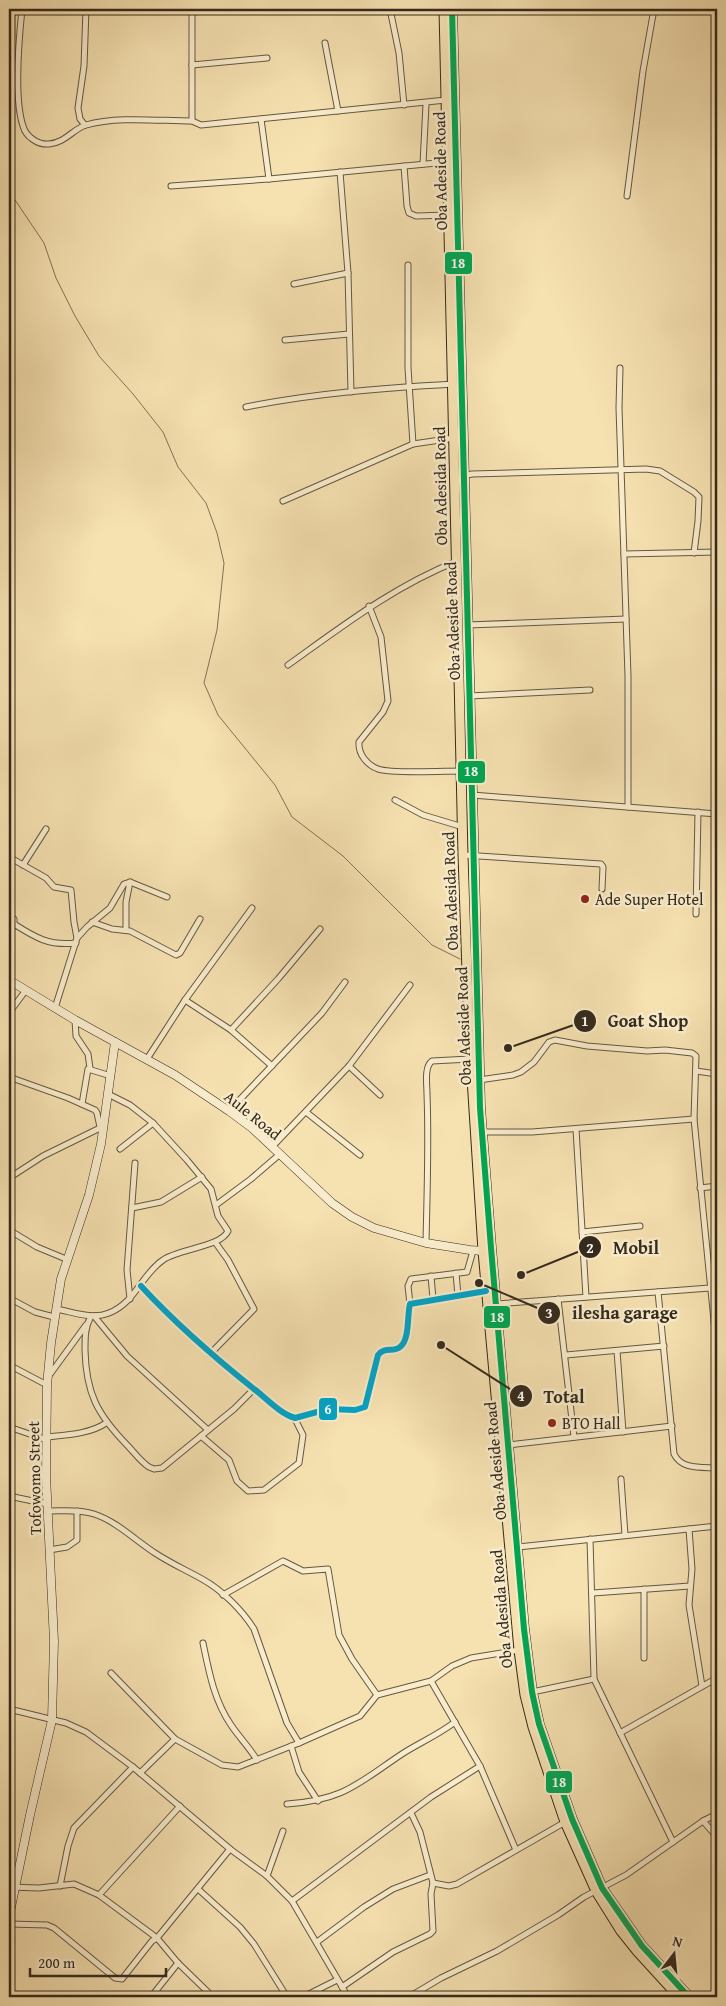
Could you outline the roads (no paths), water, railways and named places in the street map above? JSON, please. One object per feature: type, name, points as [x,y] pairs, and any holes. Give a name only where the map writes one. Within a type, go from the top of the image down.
[{"type":"main road","name":"Oba Adesida Road","points":[[444,9],[449,215],[454,256],[457,384],[454,438],[461,562],[463,827],[468,855],[473,1031],[470,1059],[486,1291],[503,1428],[515,1561],[520,1650],[528,1710],[568,1820],[599,1889],[637,1951],[679,1997]]},
{"type":"main road","name":"Oba Adeside Road","points":[[452,9],[454,256]]},
{"type":"main road","name":"Oba Adeside Road","points":[[457,384],[466,474],[461,562],[467,625],[469,696],[471,795],[468,855]]},
{"type":"main road","name":"Oba Adeside Road","points":[[473,1031],[480,1080],[503,1428],[508,1444],[518,1547],[515,1561],[532,1692],[539,1724],[568,1820]]},
{"type":"main road","points":[[599,1889],[642,1946],[689,1997]]},
{"type":"street","points":[[22,9],[18,84],[20,113],[23,127],[32,138],[48,144],[67,138],[85,125],[132,120],[192,121],[201,125],[426,104],[446,100]]},
{"type":"street","points":[[85,125],[80,119],[78,108],[84,66],[86,9]]},
{"type":"street","points":[[192,121],[192,10],[239,9]]},
{"type":"street","points":[[390,9],[399,53],[404,105]]},
{"type":"street","points":[[627,196],[641,80],[654,9]]},
{"type":"street","points":[[325,43],[338,111]]},
{"type":"street","points":[[192,65],[267,58]]},
{"type":"street","points":[[424,164],[426,104]]},
{"type":"street","points":[[261,119],[269,179]]},
{"type":"street","points":[[171,186],[269,179],[447,162]]},
{"type":"street","points":[[404,166],[406,206],[409,213],[416,216],[449,215]]},
{"type":"street","points":[[340,172],[348,273],[351,392]]},
{"type":"street","points":[[408,266],[413,444]]},
{"type":"street","points":[[294,284],[348,273]]},
{"type":"street","points":[[285,340],[349,334]]},
{"type":"street","points":[[620,368],[628,807]]},
{"type":"street","points":[[246,407],[287,399],[351,392],[457,384]]},
{"type":"street","points":[[283,500],[413,444],[454,438]]},
{"type":"street","points":[[466,474],[660,471],[698,495],[700,506],[694,553]]},
{"type":"street","points":[[624,554],[717,552]]},
{"type":"street","points":[[288,664],[369,606],[418,580],[461,562]]},
{"type":"street","points":[[369,606],[381,636],[388,701],[386,707],[359,742],[361,754],[375,767],[384,771],[463,771]]},
{"type":"street","points":[[467,625],[626,619]]},
{"type":"street","points":[[469,696],[590,690]]},
{"type":"street","points":[[471,795],[717,814]]},
{"type":"street","points":[[395,800],[423,815],[463,827]]},
{"type":"street","points":[[696,914],[698,812]]},
{"type":"street","points":[[23,865],[46,829]]},
{"type":"street","points":[[468,855],[601,864],[603,867],[602,889]]},
{"type":"street","points":[[9,857],[46,878],[54,887],[71,890],[76,941]]},
{"type":"street","points":[[55,1008],[76,941],[92,922],[110,908],[124,884],[130,882],[167,897]]},
{"type":"street","points":[[126,930],[126,902],[130,882]]},
{"type":"street","points":[[147,1059],[186,1000],[252,908]]},
{"type":"street","points":[[9,915],[14,919],[14,924],[9,934]]},
{"type":"street","points":[[92,922],[112,930],[126,930],[170,953],[178,955],[200,919]]},
{"type":"street","points":[[14,924],[49,942],[62,944],[76,941]]},
{"type":"street","points":[[231,1030],[278,979],[320,929]]},
{"type":"street","name":"Aule Road","points":[[9,980],[75,1020],[175,1075],[229,1111],[280,1154],[332,1203],[352,1217],[374,1228],[426,1243],[473,1251],[483,1250]]},
{"type":"street","points":[[229,1111],[322,1013],[345,982]]},
{"type":"street","points":[[272,1147],[349,1066],[410,985]]},
{"type":"street","points":[[9,1013],[26,990]]},
{"type":"street","points":[[186,1000],[231,1030],[272,1066]]},
{"type":"street","points":[[75,1020],[76,1036],[88,1054],[90,1068],[82,1104]]},
{"type":"street","points":[[480,1080],[522,1072],[534,1062],[549,1042],[555,1040],[587,1046],[692,1053],[696,1056],[694,1119],[717,1351]]},
{"type":"street","name":"Tofowomo Street","points":[[9,1917],[12,1887],[52,1720],[54,1641],[47,1507],[47,1439],[48,1381],[54,1317],[66,1259],[89,1195],[98,1158],[115,1042]]},
{"type":"street","points":[[426,1243],[429,1114],[427,1075],[429,1064],[432,1061],[470,1059]]},
{"type":"street","points":[[349,1066],[380,1095]]},
{"type":"street","points":[[90,1068],[111,1076]]},
{"type":"street","points":[[696,1071],[717,1074]]},
{"type":"street","points":[[9,1077],[97,1111],[102,1127],[43,1156],[9,1178]]},
{"type":"street","points":[[56,1309],[92,1316],[107,1314],[130,1300],[162,1260],[177,1253],[215,1242],[224,1237],[228,1231],[218,1216],[214,1195],[202,1177],[153,1123],[130,1105],[108,1094]]},
{"type":"street","points":[[306,1112],[360,1156]]},
{"type":"street","points":[[482,1132],[532,1132],[694,1119]]},
{"type":"street","points":[[120,1149],[153,1123]]},
{"type":"street","points":[[576,1128],[586,1297]]},
{"type":"street","points":[[216,1205],[280,1154]]},
{"type":"street","points":[[130,1300],[128,1270],[135,1163]]},
{"type":"street","points":[[132,1208],[161,1202],[202,1177]]},
{"type":"street","points":[[700,1188],[717,1186]]},
{"type":"street","points":[[582,1232],[640,1226]]},
{"type":"street","points":[[9,1230],[37,1247],[66,1259]]},
{"type":"street","points":[[210,1354],[254,1309],[236,1274],[215,1242]]},
{"type":"street","points":[[294,1417],[328,1409],[355,1410],[366,1407],[378,1355],[383,1350],[397,1349],[402,1345],[408,1323],[410,1304],[409,1282],[414,1278],[468,1271],[473,1251]]},
{"type":"street","points":[[456,1273],[458,1296]]},
{"type":"street","points":[[431,1276],[433,1299]]},
{"type":"street","points":[[141,1286],[210,1354],[254,1389],[294,1417],[303,1435],[299,1463],[270,1486],[259,1492],[248,1491],[239,1484],[229,1460],[201,1436]]},
{"type":"street","points":[[496,1304],[710,1288]]},
{"type":"street","points":[[410,1304],[486,1291]]},
{"type":"street","points":[[658,1292],[674,1454],[680,1464],[717,1468]]},
{"type":"street","points":[[9,1298],[35,1312],[54,1317]]},
{"type":"street","points":[[558,1299],[574,1436]]},
{"type":"street","points":[[9,1365],[48,1381],[92,1316]]},
{"type":"street","points":[[92,1316],[127,1356],[208,1430]]},
{"type":"street","points":[[87,1324],[85,1351],[87,1379],[92,1394],[106,1423],[145,1465],[154,1469],[162,1468],[234,1409],[254,1389]]},
{"type":"street","points":[[566,1356],[664,1346]]},
{"type":"street","points":[[616,1351],[623,1432]]},
{"type":"street","points":[[9,1427],[47,1439],[87,1431],[106,1423]]},
{"type":"street","points":[[508,1444],[672,1426]]},
{"type":"street","points":[[621,1479],[625,1535]]},
{"type":"street","points":[[9,1496],[47,1507],[94,1514],[114,1524],[170,1563],[203,1580],[223,1595],[248,1620],[254,1629],[287,1723],[299,1743]]},
{"type":"street","points":[[49,1550],[67,1547],[77,1540],[77,1511]]},
{"type":"street","points":[[518,1547],[717,1526]]},
{"type":"street","points":[[689,1529],[692,1569],[690,1617],[702,1686]]},
{"type":"street","points":[[590,1539],[594,1679],[673,1842]]},
{"type":"street","points":[[223,1595],[283,1561],[303,1572],[328,1569],[339,1635],[352,1660],[377,1695]]},
{"type":"street","points":[[593,1593],[690,1586]]},
{"type":"street","points":[[644,1589],[644,1658]]},
{"type":"street","points":[[204,1643],[210,1677],[217,1699],[231,1725],[257,1760]]},
{"type":"street","points":[[112,1673],[175,1739],[222,1765],[238,1766],[299,1743],[360,1716],[377,1695],[431,1681],[452,1666],[471,1658],[520,1650]]},
{"type":"street","points":[[620,1733],[717,1678]]},
{"type":"street","points":[[532,1692],[594,1679]]},
{"type":"street","points":[[431,1681],[480,1766],[516,1850]]},
{"type":"street","points":[[9,1709],[76,1726],[133,1767],[230,1849],[267,1876],[292,1901],[348,1997]]},
{"type":"street","points":[[287,1804],[318,1801],[354,1787],[455,1722]]},
{"type":"street","points":[[140,1773],[175,1739]]},
{"type":"street","points":[[291,1746],[299,1772],[318,1801]]},
{"type":"street","points":[[292,1901],[448,1786],[480,1766]]},
{"type":"street","points":[[60,1886],[68,1846],[74,1828],[133,1767]]},
{"type":"street","points":[[99,1895],[180,1806]]},
{"type":"street","points":[[342,1987],[393,1952],[433,1931],[431,1894],[433,1883],[420,1832],[411,1813]]},
{"type":"street","points":[[409,1997],[441,1978],[503,1947],[646,1862],[703,1821],[717,1814]]},
{"type":"street","points":[[433,1883],[449,1886],[457,1884],[568,1820]]},
{"type":"street","points":[[703,1821],[717,1837]]},
{"type":"street","points":[[267,1876],[283,1831]]},
{"type":"street","points":[[9,1924],[48,1925],[119,1979],[122,1979],[230,1849]]},
{"type":"street","points":[[317,1942],[364,1907],[393,1889],[430,1875]]},
{"type":"street","points":[[12,1887],[39,1888],[74,1884],[99,1895],[157,1938],[178,1964],[214,1997]]},
{"type":"street","points":[[198,1889],[245,1933],[287,1997]]},
{"type":"street","points":[[151,1997],[178,1964]]},
{"type":"street","points":[[304,1997],[337,1980]]},
{"type":"street","points":[[9,1992],[26,1997]]},
{"type":"waterway","points":[[9,191],[44,243],[56,278],[75,316],[99,356],[133,394],[163,432],[178,467],[206,503],[217,533],[224,563],[217,630],[204,683],[218,715],[275,785],[292,817],[343,856],[432,945],[460,959]]},
{"type":"place","name":"Ade Super Hotel","points":[[585,899]]},
{"type":"place","name":"Goat Shop","points":[[508,1048]]},
{"type":"place","name":"Mobil","points":[[521,1275]]},
{"type":"place","name":"ilesha garage","points":[[479,1283]]},
{"type":"place","name":"Total","points":[[441,1345]]},
{"type":"place","name":"BTO Hall","points":[[552,1423]]}]
